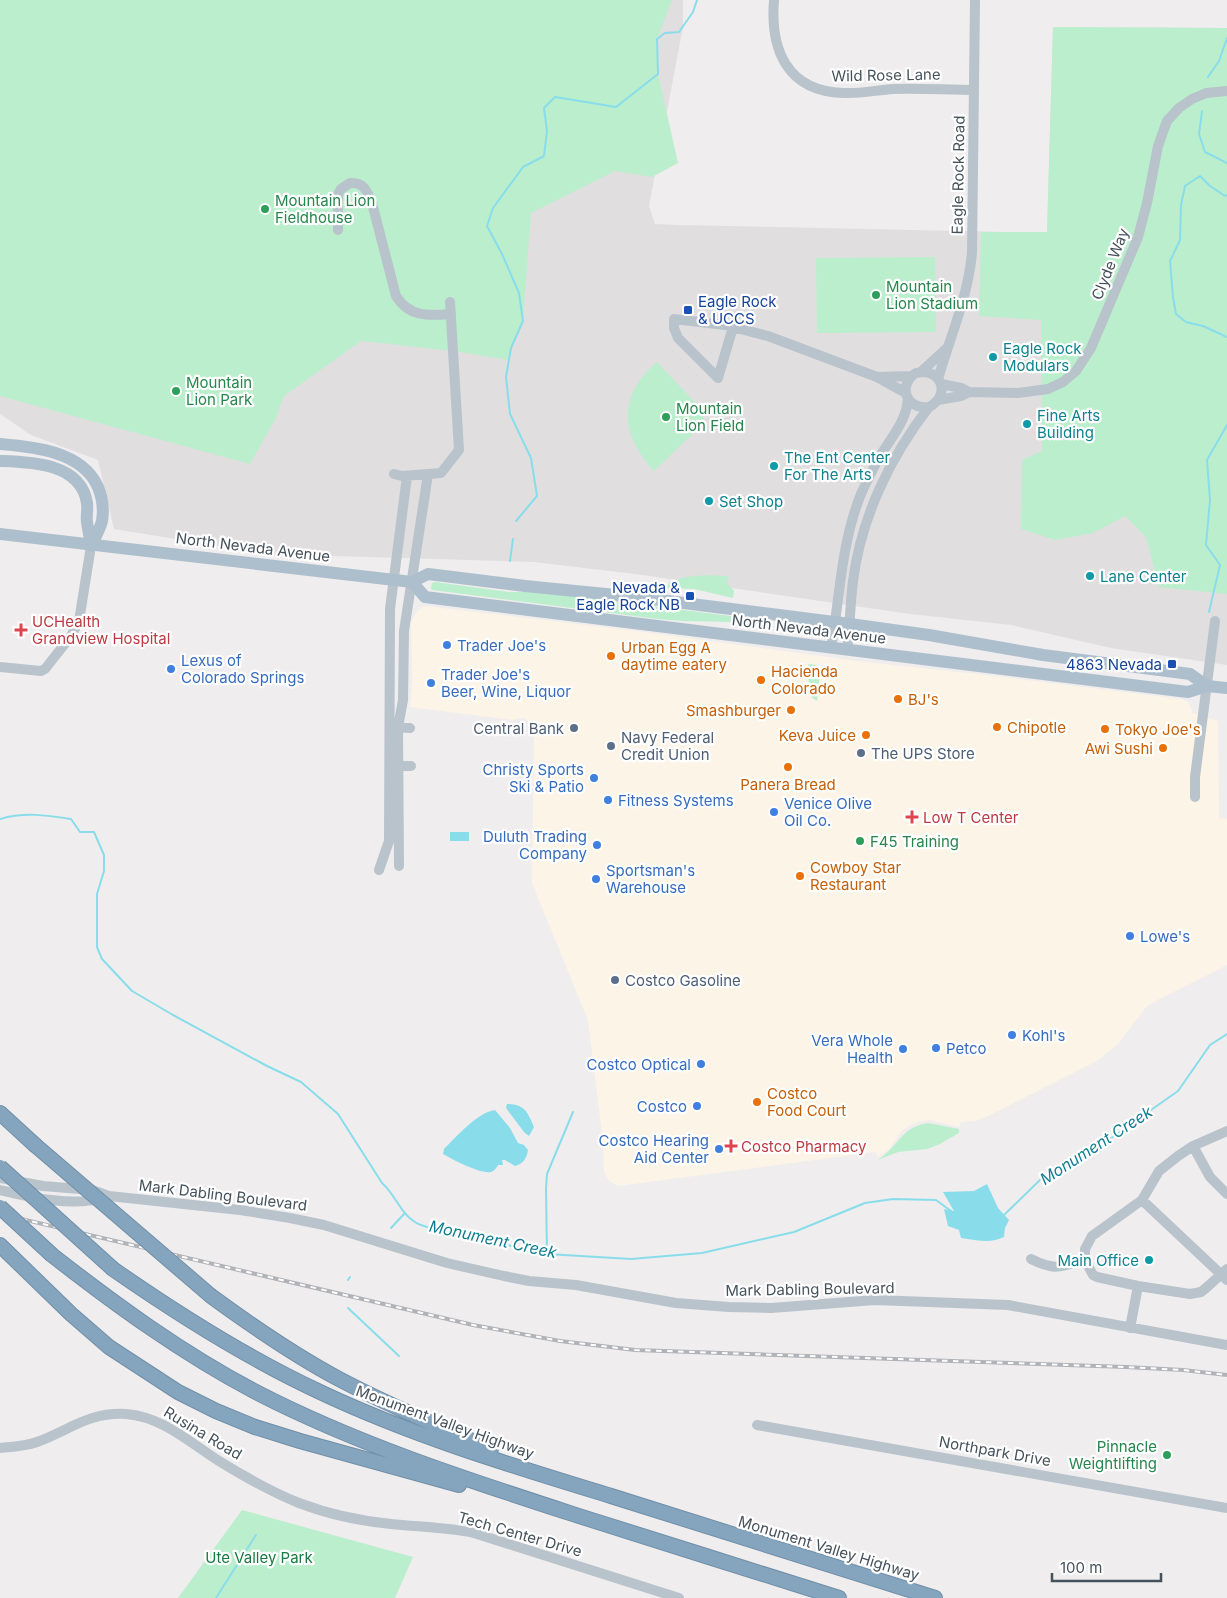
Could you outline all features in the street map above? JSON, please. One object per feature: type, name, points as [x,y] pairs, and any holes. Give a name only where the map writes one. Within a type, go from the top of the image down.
[{"type":"highway","points":[[0,1113],[211,1296],[296,1354],[338,1379],[464,1437],[598,1493]]},
{"type":"highway","name":"Monument Valley Highway","points":[[0,1167],[113,1269],[155,1299],[261,1363],[320,1392],[369,1414],[434,1438],[598,1493],[935,1598]]},
{"type":"highway","points":[[0,1207],[52,1255],[108,1300],[206,1365],[297,1412],[451,1474],[839,1598]]},
{"type":"highway","points":[[0,1245],[71,1314],[109,1347],[178,1392],[216,1411],[255,1427],[300,1442],[616,1527]]},
{"type":"main road","points":[[0,444],[63,455],[76,461],[95,480],[103,506],[102,521],[91,546]]},
{"type":"main road","points":[[0,461],[29,462],[66,472],[76,480],[82,488],[87,503],[87,521],[91,546]]},
{"type":"main road","name":"North Nevada Avenue","points":[[0,534],[412,582],[428,574],[636,597],[850,624],[1043,655],[1190,674],[1207,686]]},
{"type":"main road","name":"North Nevada Avenue","points":[[412,582],[425,597],[1188,692],[1207,686],[1227,688]]},
{"type":"street","name":"Wild Rose Lane","points":[[774,0],[774,25],[779,54],[790,71],[808,85],[821,90],[845,93],[908,89],[974,90]]},
{"type":"street","name":"Eagle Rock Road","points":[[938,400],[941,395],[939,381],[947,348],[956,326],[968,285],[972,253],[975,0]]},
{"type":"street","name":"Clyde Way","points":[[969,392],[1018,393],[1039,391],[1054,387],[1076,371],[1091,348],[1138,237],[1158,146],[1168,121],[1179,108],[1192,99],[1206,93],[1227,90]]},
{"type":"street","points":[[338,230],[338,194],[341,189],[350,183],[360,184],[365,188],[372,203],[396,296],[400,302],[404,307],[417,314],[426,316],[451,314]]},
{"type":"street","points":[[394,474],[408,476],[441,474],[459,450],[450,302]]},
{"type":"street","points":[[733,327],[718,378],[678,338],[674,328],[674,319],[701,321],[733,327],[768,336],[877,377],[907,396],[918,407],[929,407]]},
{"type":"street","name":"Eagle Rock Road","points":[[911,376],[922,371],[947,348]]},
{"type":"street","points":[[922,371],[928,372],[939,381],[969,392]]},
{"type":"street","points":[[877,377],[911,376]]},
{"type":"street","points":[[831,648],[846,542],[852,520],[861,494],[876,464],[904,418],[907,396],[905,387],[911,376]]},
{"type":"street","points":[[847,650],[857,559],[876,497],[886,474],[907,438],[929,407],[938,400],[961,396],[969,392]]},
{"type":"street","points":[[394,727],[403,700],[404,631],[428,474]]},
{"type":"street","points":[[399,866],[390,609],[408,476]]},
{"type":"street","points":[[0,667],[41,671],[45,669],[66,643],[78,621],[83,604],[91,546]]},
{"type":"street","points":[[1195,797],[1195,777],[1216,621]]},
{"type":"street","points":[[394,727],[410,728]]},
{"type":"street","points":[[394,766],[411,766]]},
{"type":"street","points":[[380,870],[389,840],[394,766]]},
{"type":"street","points":[[1142,1200],[1225,1275],[1201,1292],[1190,1294],[1138,1286],[1093,1275],[1085,1260],[1085,1249],[1092,1236],[1142,1200],[1159,1171],[1193,1146],[1227,1130]]},
{"type":"street","points":[[1193,1146],[1210,1177],[1227,1194]]},
{"type":"street","name":"Mark Dabling Boulevard","points":[[0,1178],[43,1186],[92,1190],[109,1196],[248,1211],[290,1218],[332,1228],[446,1263],[529,1282],[576,1286],[676,1303],[771,1308],[875,1300],[944,1304],[991,1304],[1026,1308],[1227,1345]]},
{"type":"street","name":"Mark Dabling Boulevard","points":[[0,1190],[41,1199],[91,1202],[109,1196]]},
{"type":"street","points":[[1031,1258],[1046,1266],[1057,1267],[1085,1260]]},
{"type":"street","points":[[1130,1328],[1138,1286]]},
{"type":"street","name":"Rusina Road","points":[[0,1448],[37,1442],[71,1425],[99,1416],[120,1414],[141,1416],[168,1426],[256,1484],[301,1504],[357,1519]]},
{"type":"street","name":"Northpark Drive","points":[[757,1425],[819,1430],[1227,1508]]},
{"type":"street","name":"Tech Center Drive","points":[[357,1519],[393,1525],[451,1529],[474,1533],[674,1597]]},
{"type":"shaded area","points":[[0,0],[683,0],[683,27],[649,206],[655,224],[678,225],[1047,233],[1053,27],[1227,28],[1227,665],[1111,648],[1011,625],[910,614],[635,574],[534,562],[269,554],[114,529],[98,460],[31,435],[0,414]]},
{"type":"shaded area","points":[[425,606],[629,630],[865,662],[1181,699],[1188,702],[1193,713],[1218,721],[1219,818],[1227,819],[1227,965],[1146,1007],[1118,1044],[1097,1061],[986,1117],[975,1121],[961,1122],[959,1127],[929,1120],[908,1126],[900,1133],[889,1149],[878,1157],[875,1152],[618,1186],[609,1181],[604,1172],[603,1142],[588,1020],[532,883],[534,739],[532,724],[524,718],[512,720],[410,707],[412,683],[411,623],[418,610]]},
{"type":"green space","points":[[0,0],[672,0],[657,39],[658,74],[678,163],[652,177],[615,171],[531,213],[523,321],[511,348],[509,360],[453,351],[361,341],[284,396],[276,418],[250,464],[0,396]]},
{"type":"green space","points":[[1053,27],[1227,28],[1227,594],[1159,587],[1146,537],[1125,516],[1093,533],[1055,540],[1021,529],[1022,460],[1042,451],[1041,320],[979,316],[981,232],[1047,232]]},
{"type":"green space","name":"Mountain Lion Stadium","points":[[935,257],[936,332],[817,333],[816,258]]},
{"type":"green space","name":"Mountain Lion Field","points":[[657,362],[702,410],[704,419],[700,427],[654,471],[634,443],[629,429],[628,415],[635,388],[644,375]]},
{"type":"green space","points":[[706,575],[729,576],[727,583],[734,591],[733,598],[694,589],[667,588],[669,582],[685,577]]},
{"type":"green space","points":[[432,583],[509,592],[540,592],[769,621],[768,625],[658,619],[432,590]]},
{"type":"green space","points":[[809,664],[816,665],[820,673],[817,701],[811,697],[812,694],[809,692],[808,678],[814,673],[808,667]]},
{"type":"green space","points":[[928,1123],[959,1129],[959,1133],[927,1149],[898,1152],[878,1160],[912,1128]]},
{"type":"green space","name":"Ute Valley Park","points":[[242,1510],[413,1557],[395,1598],[178,1598]]},
{"type":"water","points":[[450,832],[469,832],[469,841],[450,841]]},
{"type":"water","points":[[507,1104],[518,1106],[528,1114],[534,1127],[529,1136],[506,1108]]},
{"type":"water","points":[[495,1110],[510,1128],[518,1143],[524,1145],[528,1150],[526,1158],[522,1162],[515,1166],[502,1160],[503,1165],[498,1165],[494,1171],[483,1172],[468,1167],[443,1154],[444,1149],[468,1126],[482,1115]]},
{"type":"water","points":[[987,1184],[998,1208],[1009,1220],[1005,1228],[1004,1237],[988,1241],[961,1238],[959,1230],[948,1226],[944,1209],[954,1211],[943,1192],[974,1191]]},
{"type":"waterway","points":[[516,521],[537,496],[531,458],[510,414],[506,377],[511,348],[523,321],[519,293],[487,226],[493,208],[523,167],[544,156],[547,131],[544,108],[555,97],[616,107],[658,74],[657,39],[665,33],[679,32],[693,12],[697,0]]},
{"type":"waterway","points":[[1208,77],[1219,61],[1227,38]]},
{"type":"waterway","points":[[1202,111],[1199,134],[1205,152],[1227,163]]},
{"type":"waterway","points":[[1227,195],[1225,196],[1210,186],[1200,176],[1185,186],[1181,205],[1180,240],[1170,261],[1176,314],[1186,322],[1203,326],[1227,337]]},
{"type":"waterway","points":[[1209,612],[1220,565],[1206,545],[1210,500],[1207,460],[1227,425]]},
{"type":"waterway","points":[[510,561],[513,539]]},
{"type":"waterway","name":"Monument Creek","points":[[0,819],[26,815],[44,815],[71,819],[80,832],[94,832],[104,855],[104,871],[97,894],[97,947],[102,959],[132,991],[267,1066],[301,1082],[338,1114],[382,1183],[391,1192],[405,1214],[420,1225],[547,1254],[631,1259],[702,1253],[794,1232],[865,1203],[893,1199],[936,1200],[951,1211]]},
{"type":"waterway","name":"Monument Creek","points":[[1003,1216],[1042,1178],[1100,1146],[1178,1091],[1210,1045],[1227,1034]]},
{"type":"waterway","points":[[547,1254],[547,1174],[573,1112]]},
{"type":"waterway","points":[[391,1228],[405,1213]]},
{"type":"waterway","points":[[348,1308],[399,1356]]},
{"type":"waterway","points":[[216,1598],[256,1535]]},
{"type":"railway","points":[[0,1214],[473,1325],[560,1341],[635,1350],[1126,1367],[1183,1370],[1227,1375]]},
{"type":"place","name":"Mountain Lion Fieldhouse","points":[[265,209]]},
{"type":"place","name":"Mountain Lion Stadium","points":[[876,295]]},
{"type":"place","name":"Eagle Rock & UCCS","points":[[688,310]]},
{"type":"place","name":"Eagle Rock Modulars","points":[[993,357]]},
{"type":"place","name":"Mountain Lion Park","points":[[176,391]]},
{"type":"place","name":"Mountain Lion Field","points":[[666,417]]},
{"type":"place","name":"Fine Arts Building","points":[[1027,424]]},
{"type":"place","name":"The Ent Center For The Arts","points":[[774,466]]},
{"type":"place","name":"Set Shop","points":[[709,501]]},
{"type":"place","name":"Lane Center","points":[[1090,576]]},
{"type":"place","name":"Nevada & Eagle Rock NB","points":[[690,596]]},
{"type":"place","name":"UCHealth Grandview Hospital","points":[[21,630]]},
{"type":"place","name":"Trader Joe's","points":[[447,645]]},
{"type":"place","name":"Urban Egg A daytime eatery","points":[[611,656]]},
{"type":"place","name":"4863 Nevada","points":[[1172,664]]},
{"type":"place","name":"Lexus of Colorado Springs","points":[[171,669]]},
{"type":"place","name":"Hacienda Colorado","points":[[761,680]]},
{"type":"place","name":"Trader Joe's Beer, Wine, Liquor","points":[[431,683]]},
{"type":"place","name":"BJ's","points":[[898,699]]},
{"type":"place","name":"Smashburger","points":[[791,710]]},
{"type":"place","name":"Chipotle","points":[[997,727]]},
{"type":"place","name":"Central Bank","points":[[574,728]]},
{"type":"place","name":"Tokyo Joe's","points":[[1105,729]]},
{"type":"place","name":"Keva Juice","points":[[866,735]]},
{"type":"place","name":"Navy Federal Credit Union","points":[[611,746]]},
{"type":"place","name":"Awi Sushi","points":[[1163,748]]},
{"type":"place","name":"The UPS Store","points":[[861,753]]},
{"type":"place","name":"Panera Bread","points":[[788,767]]},
{"type":"place","name":"Christy Sports Ski & Patio","points":[[594,778]]},
{"type":"place","name":"Fitness Systems","points":[[608,800]]},
{"type":"place","name":"Venice Olive Oil Co.","points":[[774,812]]},
{"type":"place","name":"Low T Center","points":[[912,817]]},
{"type":"place","name":"F45 Training","points":[[860,841]]},
{"type":"place","name":"Duluth Trading Company","points":[[597,845]]},
{"type":"place","name":"Cowboy Star Restaurant","points":[[800,876]]},
{"type":"place","name":"Sportsman's Warehouse","points":[[596,879]]},
{"type":"place","name":"Lowe's","points":[[1130,936]]},
{"type":"place","name":"Costco Gasoline","points":[[615,980]]},
{"type":"place","name":"Kohl's","points":[[1012,1035]]},
{"type":"place","name":"Petco","points":[[936,1048]]},
{"type":"place","name":"Vera Whole Health","points":[[903,1049]]},
{"type":"place","name":"Costco Optical","points":[[701,1064]]},
{"type":"place","name":"Costco Food Court","points":[[757,1102]]},
{"type":"place","name":"Costco","points":[[697,1106]]},
{"type":"place","name":"Costco Pharmacy","points":[[731,1146]]},
{"type":"place","name":"Costco Hearing Aid Center","points":[[719,1149]]},
{"type":"place","name":"Main Office","points":[[1149,1260]]},
{"type":"place","name":"Pinnacle Weightlifting","points":[[1167,1455]]}]
